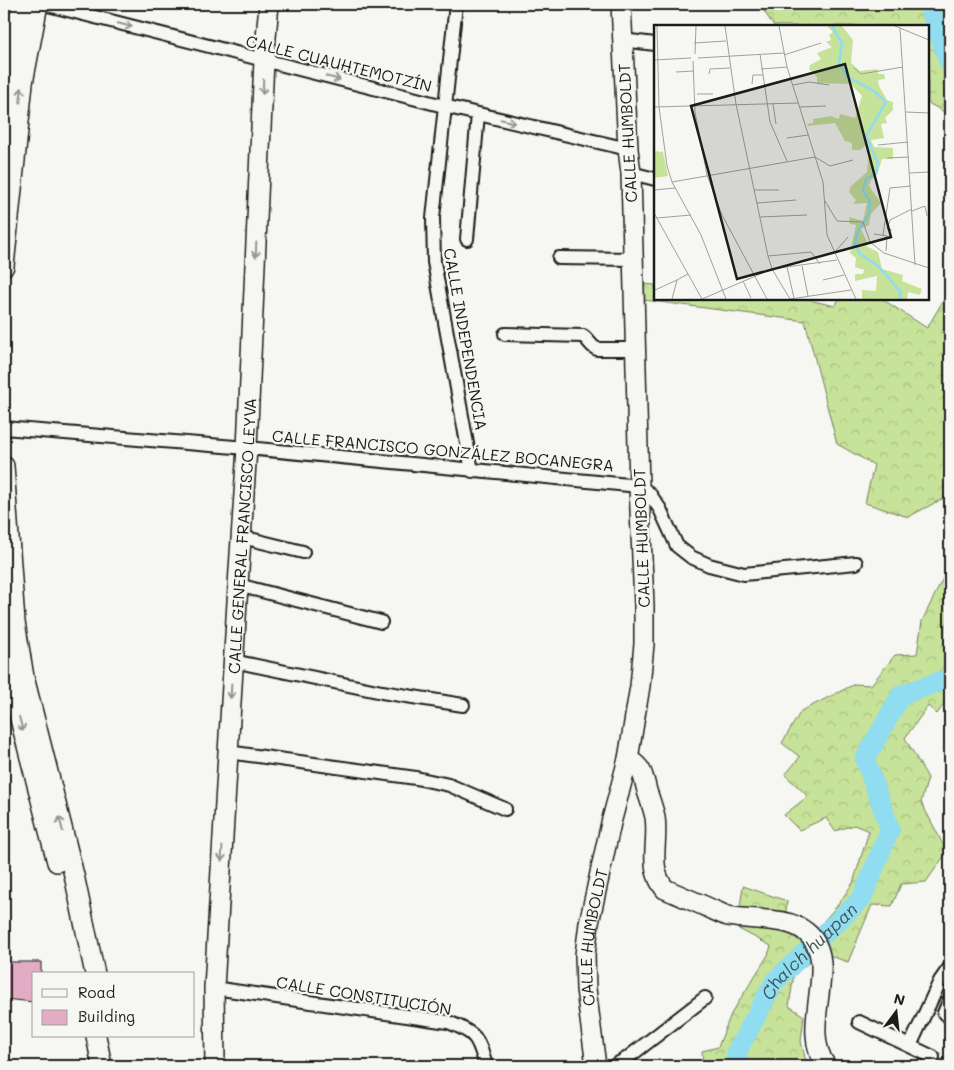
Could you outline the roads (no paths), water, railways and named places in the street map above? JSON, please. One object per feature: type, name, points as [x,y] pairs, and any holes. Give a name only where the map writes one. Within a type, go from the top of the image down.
[{"type":"street","points":[[4,123],[14,41],[22,4]]},
{"type":"street","points":[[4,266],[23,84],[38,4]]},
{"type":"street","name":"CALLE CUAUHTEMOTZÍN","points":[[44,4],[444,106],[628,149]]},
{"type":"street","name":"CALLE GENERAL FRANCISCO LEYVA","points":[[215,1066],[214,988],[233,661],[248,448],[264,60],[269,4]]},
{"type":"street","name":"CALLE INDEPENDENCIA","points":[[456,4],[433,218],[434,262],[472,470]]},
{"type":"street","name":"CALLE HUMBOLDT","points":[[596,1066],[586,989],[585,955],[589,923],[611,823],[628,759],[640,686],[644,644],[630,174],[621,4]]},
{"type":"street","points":[[622,40],[654,44]]},
{"type":"street","points":[[467,239],[478,114]]},
{"type":"street","points":[[630,174],[654,179]]},
{"type":"street","points":[[560,258],[633,259]]},
{"type":"street","points":[[505,334],[583,336],[587,338],[592,347],[597,349],[636,349]]},
{"type":"street","name":"CALLE FRANCISCO GONZÁLEZ BOCANEGRA","points":[[4,428],[248,448],[639,486]]},
{"type":"street","points":[[4,466],[17,679],[82,972]]},
{"type":"street","points":[[639,486],[650,493],[660,509],[677,546],[691,557],[710,565],[744,574],[856,563]]},
{"type":"street","points":[[242,537],[303,552]]},
{"type":"street","points":[[238,585],[381,622]]},
{"type":"street","points":[[4,642],[17,679],[74,875],[95,972]]},
{"type":"street","points":[[233,661],[382,692],[463,705]]},
{"type":"street","points":[[228,752],[416,778],[449,785],[505,809]]},
{"type":"street","points":[[628,759],[638,765],[643,773],[655,818],[655,870],[658,881],[665,889],[727,916],[792,923],[813,937],[820,951],[822,964],[814,1030],[822,1061],[826,1066]]},
{"type":"street","points":[[910,1046],[940,980],[950,967]]},
{"type":"street","name":"CALLE CONSTITUCIÓN","points":[[214,988],[448,1022],[467,1029],[479,1043],[486,1066]]},
{"type":"street","points":[[614,1066],[626,1059],[705,998]]},
{"type":"street","points":[[950,999],[944,1013],[950,1017]]},
{"type":"street","points":[[859,1022],[932,1057],[929,1066]]},
{"type":"street","points":[[96,1038],[102,1066]]},
{"type":"street","points":[[108,1038],[114,1066]]},
{"type":"waterway","name":"Chalchihuapan","points":[[928,4],[950,64]]},
{"type":"waterway","name":"Chalchihuapan","points":[[739,1066],[736,1053],[775,981],[862,898],[890,829],[865,759],[901,695],[950,678]]}]
